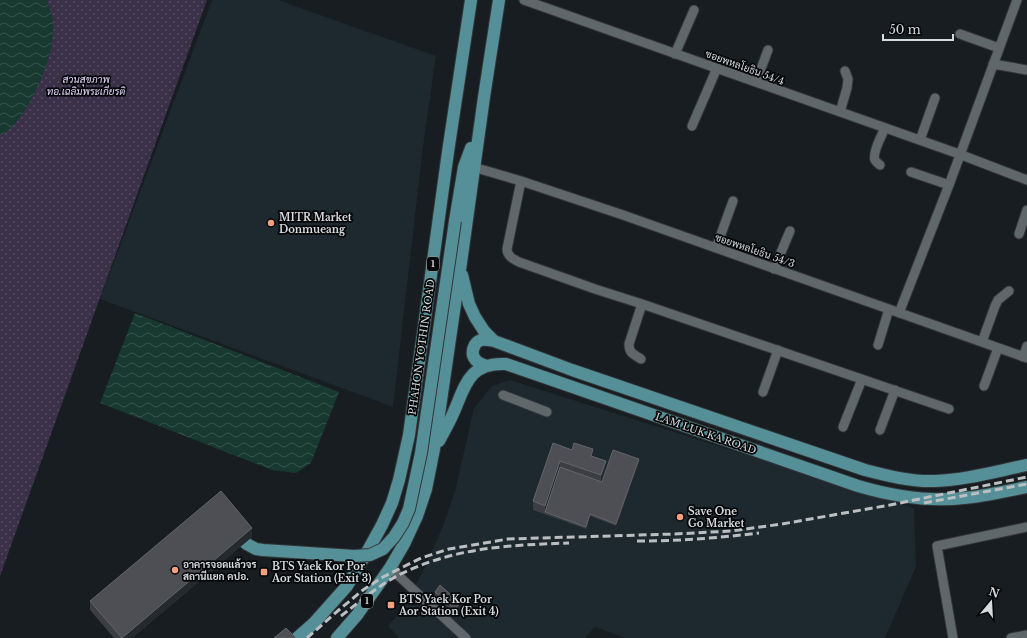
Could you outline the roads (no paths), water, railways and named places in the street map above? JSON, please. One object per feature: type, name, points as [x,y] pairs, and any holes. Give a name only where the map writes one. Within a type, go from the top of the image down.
[{"type":"main road","name":"PHAHON YOTHIN ROAD","points":[[297,638],[314,623],[347,586],[382,525],[392,504],[399,480],[409,435],[471,0]]},
{"type":"main road","name":"1","points":[[337,638],[357,615],[390,568],[404,544],[417,516],[426,489],[434,449],[499,0]]},
{"type":"main road","points":[[245,543],[256,549],[263,550],[354,556],[370,555],[383,549],[394,538],[403,523],[409,509],[421,453],[464,168],[480,123]]},
{"type":"main road","name":"LAM LUK KA ROAD","points":[[460,270],[474,317],[484,331],[494,341],[580,373],[884,475],[911,480],[934,481],[960,478],[1027,465]]},
{"type":"main road","points":[[486,366],[475,359],[473,356],[473,349],[481,340],[486,339],[494,341]]},
{"type":"main road","name":"LAM LUK KA ROAD","points":[[486,366],[506,364],[519,368],[878,492],[899,496],[950,499],[979,496],[1027,487]]},
{"type":"main road","points":[[434,449],[452,416],[463,388],[468,380],[474,373],[486,366]]},
{"type":"street","name":"ซอยพหลโยธิน 54/4","points":[[524,0],[920,140],[1027,180]]},
{"type":"street","points":[[899,313],[994,64],[1014,1]]},
{"type":"street","points":[[675,54],[694,10]]},
{"type":"street","points":[[960,34],[999,48]]},
{"type":"street","points":[[756,82],[768,50]]},
{"type":"street","points":[[994,64],[1027,70]]},
{"type":"street","points":[[692,126],[717,68]]},
{"type":"street","points":[[840,112],[848,79],[844,71]]},
{"type":"street","points":[[920,140],[935,98]]},
{"type":"street","points":[[880,165],[876,161],[875,152],[886,128]]},
{"type":"street","name":"ซอยพหลโยธิน 54/3","points":[[474,167],[623,215],[1025,358]]},
{"type":"street","points":[[911,172],[948,185]]},
{"type":"street","points":[[520,181],[507,248],[507,252],[513,259],[594,289],[949,409]]},
{"type":"street","points":[[716,248],[733,201]]},
{"type":"street","points":[[1019,234],[1027,210]]},
{"type":"street","points":[[774,269],[790,231]]},
{"type":"street","points":[[982,342],[994,306],[998,300],[1009,291]]},
{"type":"street","points":[[641,359],[632,354],[629,350],[629,344],[642,304]]},
{"type":"street","points":[[878,345],[889,309]]},
{"type":"street","points":[[1025,358],[1027,346]]},
{"type":"street","points":[[984,386],[998,348]]},
{"type":"street","points":[[763,392],[778,350]]},
{"type":"street","points":[[843,427],[862,379]]},
{"type":"street","points":[[880,430],[895,390]]},
{"type":"street","points":[[503,394],[547,412]]},
{"type":"street","points":[[953,638],[937,546],[1027,527]]},
{"type":"street","points":[[390,568],[466,638]]},
{"type":"street","points":[[1011,638],[1027,635]]},
{"type":"water","points":[[0,0],[47,0],[53,21],[53,37],[41,80],[26,109],[18,121],[9,130],[0,135]]},
{"type":"water","points":[[135,313],[339,392],[311,463],[296,473],[272,470],[100,403]]},
{"type":"railway","points":[[307,638],[363,590],[383,577],[421,558],[449,549],[508,539],[731,531],[782,524],[890,505],[1027,477]]},
{"type":"railway","points":[[924,503],[1027,484]]},
{"type":"railway","points":[[637,541],[698,539],[759,533]]},
{"type":"railway","points":[[341,616],[389,580],[427,563],[467,552],[507,546],[569,543]]},
{"type":"place","name":"MITR Market Donmueang","points":[[271,223]]},
{"type":"place","name":"Save One Go Market","points":[[680,517]]},
{"type":"place","name":"อาคารจอดแล้วจร สถานีแยก คปอ.","points":[[175,570]]},
{"type":"place","name":"BTS Yaek Kor Por Aor Station (Exit 3)","points":[[264,572]]},
{"type":"place","name":"BTS Yaek Kor Por Aor Station (Exit 4)","points":[[391,605]]},
{"type":"park label","name":"สวนสุขภาพ ทอ.เฉลิมพระเกียรติ","points":[[86,84]]}]
